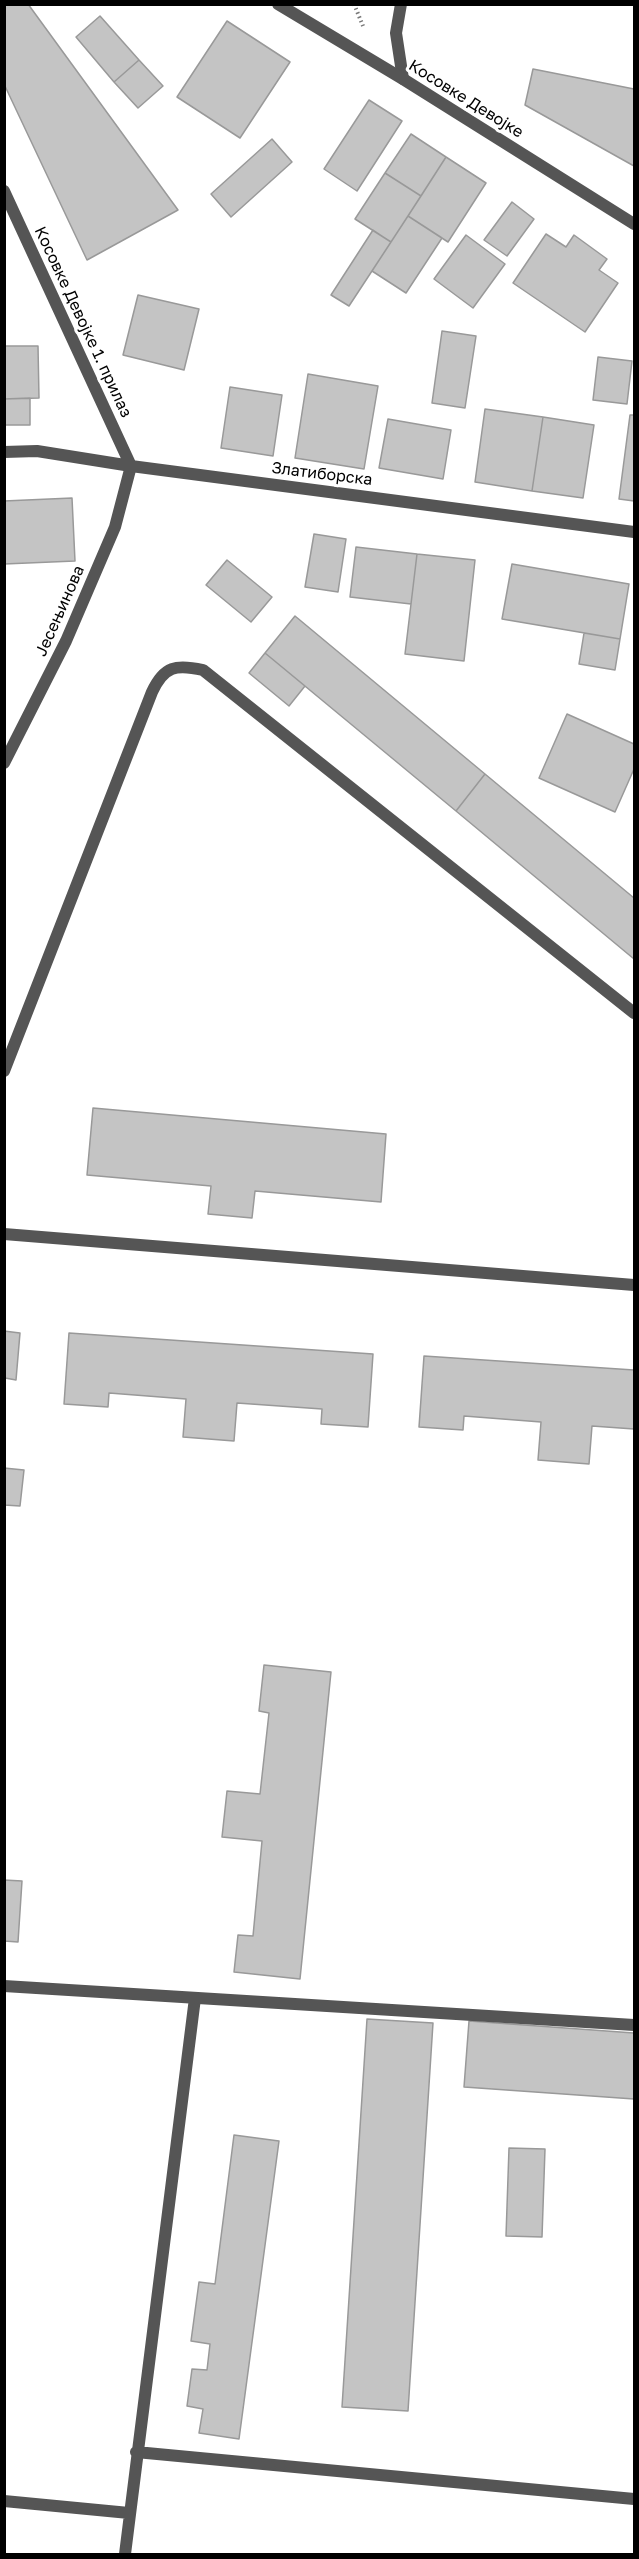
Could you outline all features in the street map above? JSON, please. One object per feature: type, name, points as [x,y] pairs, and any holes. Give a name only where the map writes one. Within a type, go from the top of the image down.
[{"type":"street","name":"Косовке Девојке","points":[[278,4],[404,79],[634,224]]},
{"type":"street","points":[[401,4],[396,33],[404,79]]},
{"type":"street","name":"Косовке Девојке 1. прилаз","points":[[4,191],[131,466]]},
{"type":"street","name":"Златиборска","points":[[4,452],[37,451],[131,466],[634,532]]},
{"type":"street","name":"Јесењинова","points":[[4,763],[66,641],[110,538],[131,466]]},
{"type":"street","points":[[4,1071],[152,692],[158,679],[171,668],[188,667],[203,670],[634,1013]]},
{"type":"street","points":[[4,1234],[634,1285]]},
{"type":"street","points":[[4,1986],[634,2025]]},
{"type":"street","points":[[125,2554],[136,2452],[195,1998]]},
{"type":"street","points":[[136,2452],[634,2499]]},
{"type":"street","points":[[4,2501],[129,2513]]},
{"type":"building","points":[[4,4],[28,4],[178,210],[87,260],[4,84]]},
{"type":"building","points":[[100,16],[139,60],[114,82],[76,37]]},
{"type":"building","points":[[227,21],[290,62],[240,138],[177,97]]},
{"type":"building","points":[[139,60],[163,86],[138,108],[114,82]]},
{"type":"building","points":[[533,69],[634,89],[634,166],[525,105]]},
{"type":"building","points":[[369,100],[402,121],[357,191],[324,169]]},
{"type":"building","points":[[411,134],[446,157],[421,196],[385,173]]},
{"type":"building","points":[[272,139],[292,162],[231,217],[211,194]]},
{"type":"building","points":[[446,157],[486,183],[448,242],[408,216]]},
{"type":"building","points":[[385,173],[421,196],[391,242],[355,219]]},
{"type":"building","points":[[512,202],[534,219],[507,256],[484,240]]},
{"type":"building","points":[[408,216],[442,238],[406,293],[372,271]]},
{"type":"building","points":[[373,230],[391,242],[349,306],[331,295]]},
{"type":"building","points":[[546,234],[566,247],[574,235],[607,259],[599,270],[618,283],[585,332],[513,283]]},
{"type":"building","points":[[466,235],[505,264],[473,308],[434,279]]},
{"type":"building","points":[[138,295],[199,309],[184,370],[123,355]]},
{"type":"building","points":[[442,331],[476,336],[465,408],[432,403]]},
{"type":"building","points":[[4,346],[38,346],[39,398],[4,399]]},
{"type":"building","points":[[598,357],[632,361],[627,404],[593,400]]},
{"type":"building","points":[[308,374],[378,386],[364,469],[295,458]]},
{"type":"building","points":[[230,387],[282,395],[273,456],[221,448]]},
{"type":"building","points":[[30,398],[30,425],[4,425],[4,399]]},
{"type":"building","points":[[485,409],[543,417],[532,491],[475,482]]},
{"type":"building","points":[[630,415],[634,415],[634,501],[619,499]]},
{"type":"building","points":[[543,417],[594,425],[583,498],[532,491]]},
{"type":"building","points":[[388,419],[451,430],[443,479],[379,468]]},
{"type":"building","points":[[72,498],[75,561],[4,564],[4,501]]},
{"type":"building","points":[[314,534],[346,539],[338,592],[305,587]]},
{"type":"building","points":[[356,547],[417,554],[411,604],[350,597]]},
{"type":"building","points":[[417,554],[475,560],[464,661],[405,654]]},
{"type":"building","points":[[227,560],[272,597],[251,622],[206,585]]},
{"type":"building","points":[[512,564],[629,584],[620,639],[502,619]]},
{"type":"building","points":[[295,616],[485,774],[456,811],[265,653]]},
{"type":"building","points":[[584,633],[620,639],[615,670],[579,664]]},
{"type":"building","points":[[265,653],[305,686],[289,706],[249,673]]},
{"type":"building","points":[[567,714],[634,744],[634,769],[615,812],[539,778]]},
{"type":"building","points":[[485,774],[634,898],[634,959],[456,811]]},
{"type":"building","points":[[93,1108],[386,1134],[381,1202],[255,1191],[252,1218],[208,1214],[211,1186],[87,1175]]},
{"type":"building","points":[[4,1331],[20,1333],[16,1380],[5,1378],[4,1389]]},
{"type":"building","points":[[69,1333],[373,1354],[368,1427],[321,1424],[322,1409],[237,1403],[234,1441],[183,1437],[186,1399],[109,1393],[108,1407],[64,1404]]},
{"type":"building","points":[[424,1356],[634,1370],[634,1429],[592,1426],[589,1464],[538,1460],[541,1422],[464,1416],[463,1430],[419,1427]]},
{"type":"building","points":[[4,1468],[24,1470],[20,1506],[4,1505]]},
{"type":"building","points":[[264,1665],[331,1672],[300,1979],[234,1972],[238,1935],[253,1936],[262,1841],[222,1837],[227,1791],[260,1794],[269,1713],[259,1711]]},
{"type":"building","points":[[4,1880],[22,1881],[18,1942],[4,1941]]},
{"type":"building","points":[[367,2019],[433,2023],[408,2411],[342,2407]]},
{"type":"building","points":[[469,2021],[634,2033],[634,2099],[464,2087]]},
{"type":"building","points":[[234,2135],[279,2141],[239,2439],[199,2433],[203,2409],[187,2406],[192,2369],[207,2370],[210,2344],[191,2341],[199,2282],[215,2284]]},
{"type":"building","points":[[509,2148],[545,2149],[542,2237],[506,2236]]}]
